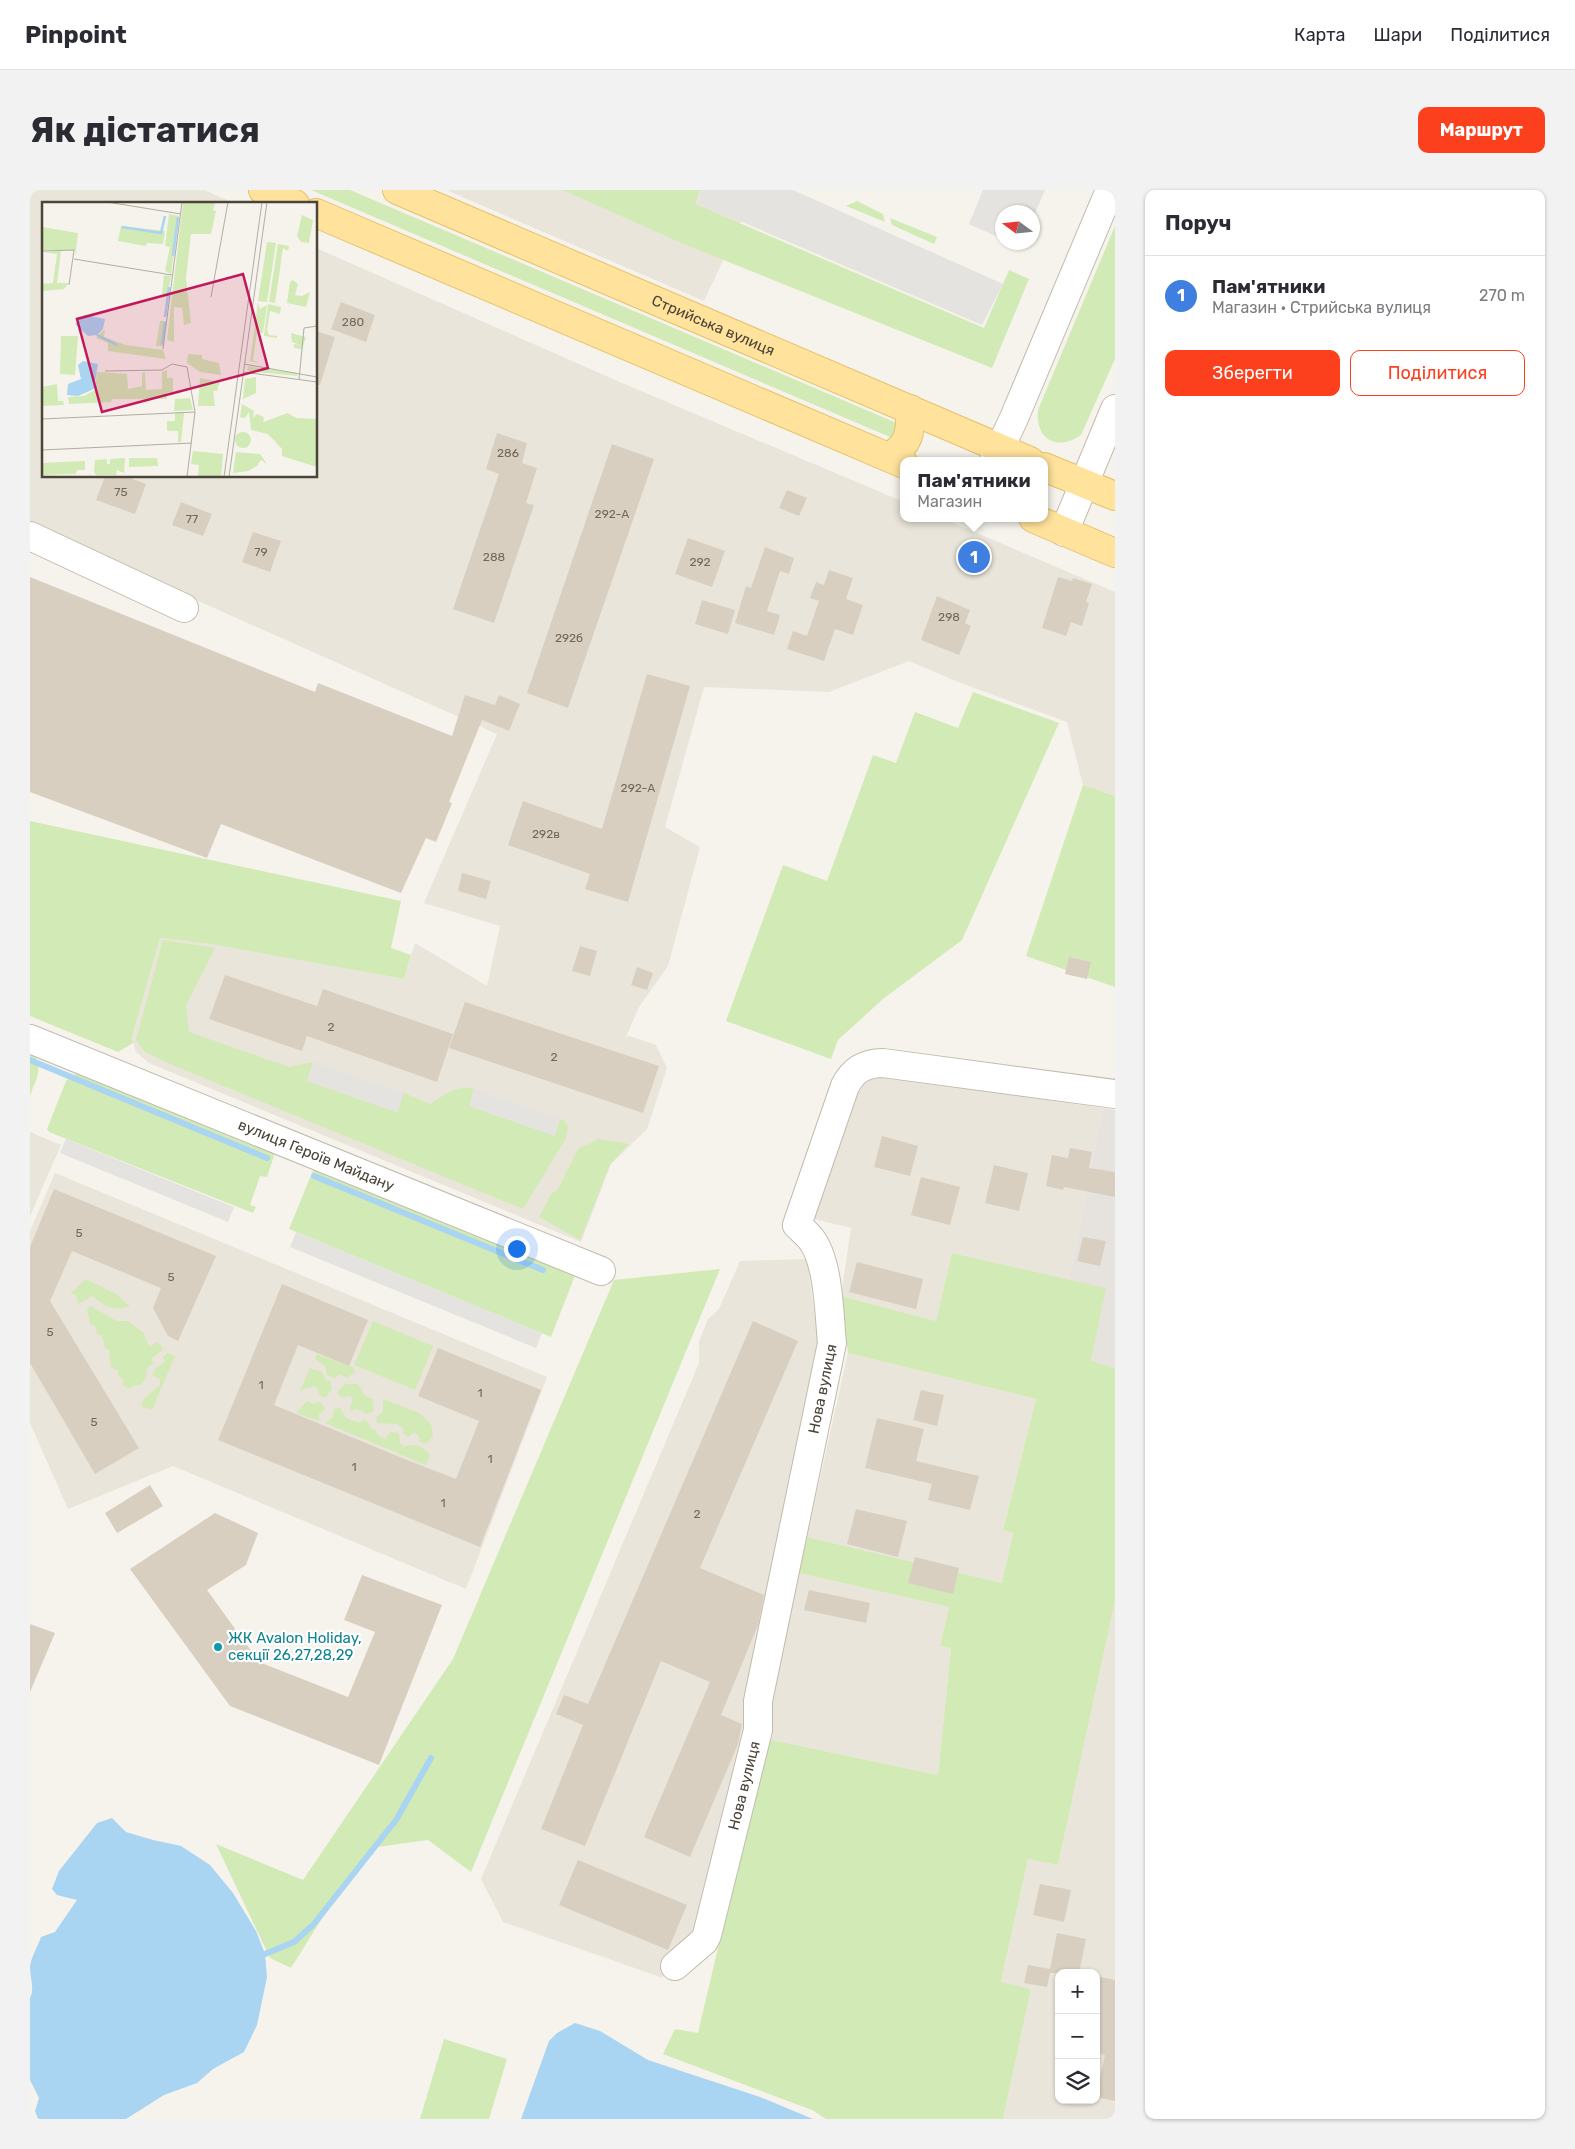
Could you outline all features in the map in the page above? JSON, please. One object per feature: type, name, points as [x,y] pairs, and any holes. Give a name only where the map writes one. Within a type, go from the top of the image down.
[{"type":"main road","points":[[263,190],[290,202]]},
{"type":"main road","name":"Стрийська вулиця","points":[[397,190],[910,409],[996,454],[1011,457]]},
{"type":"main road","points":[[318,214],[896,460],[908,438],[910,409]]},
{"type":"main road","points":[[1048,469],[1115,496]]},
{"type":"main road","points":[[1042,522],[1115,553]]},
{"type":"street","points":[[996,454],[1014,418],[1110,190]]},
{"type":"street","points":[[1064,532],[1115,408]]},
{"type":"street","points":[[30,536],[184,608]]},
{"type":"street","name":"вулиця Героїв Майдану","points":[[30,1039],[601,1271]]},
{"type":"street","name":"Нова вулиця","points":[[675,1966],[704,1941],[708,1935],[758,1730],[758,1701],[832,1343],[821,1258],[812,1240],[797,1225],[845,1086],[850,1078],[864,1066],[883,1063],[1115,1094]]},
{"type":"shaded area","points":[[30,190],[204,190],[231,202],[42,202],[42,478],[318,478],[318,249],[622,383],[900,500],[900,522],[951,522],[1115,592],[1115,796],[1083,785],[1067,722],[958,682],[909,661],[829,692],[704,687],[665,827],[700,847],[668,966],[639,1007],[626,1037],[629,1036],[656,1045],[667,1068],[647,1129],[611,1164],[581,1242],[149,1063],[136,1052],[132,1039],[160,938],[210,944],[404,979],[415,943],[487,986],[500,926],[424,903],[497,734],[30,526]]},
{"type":"shaded area","points":[[446,190],[756,190],[704,301]]},
{"type":"shaded area","points":[[703,190],[793,190],[1003,284],[982,325],[698,203]]},
{"type":"shaded area","points":[[983,190],[1045,190],[1039,205],[995,205],[995,236],[969,224]]},
{"type":"shaded area","points":[[313,1062],[404,1093],[397,1112],[307,1081]]},
{"type":"shaded area","points":[[876,1076],[1103,1108],[1069,1280],[952,1253],[936,1321],[841,1296],[851,1228],[814,1219],[851,1094],[865,1080]]},
{"type":"shaded area","points":[[474,1089],[560,1119],[554,1136],[469,1106]]},
{"type":"shaded area","points":[[1103,1108],[1115,1110],[1115,1368],[1091,1362],[1105,1288],[1069,1280]]},
{"type":"shaded area","points":[[30,1132],[61,1145],[30,1216]]},
{"type":"shaded area","points":[[66,1139],[234,1207],[228,1222],[60,1153]]},
{"type":"shaded area","points":[[55,1173],[547,1377],[466,1589],[173,1466],[68,1509],[30,1423],[30,1231]]},
{"type":"shaded area","points":[[296,1232],[542,1333],[536,1348],[290,1247]]},
{"type":"shaded area","points":[[807,1259],[819,1348],[748,1725],[699,1930],[669,1956],[663,1978],[503,1922],[481,1879],[699,1363],[699,1341],[708,1319],[719,1309],[740,1261]]},
{"type":"shaded area","points":[[848,1353],[1036,1399],[1003,1529],[1013,1533],[1002,1583],[807,1537]]},
{"type":"shaded area","points":[[799,1573],[949,1607],[940,1645],[951,1648],[938,1775],[767,1739],[766,1716]]},
{"type":"shaded area","points":[[1115,1601],[1115,2119],[1003,2119],[1031,1989],[1001,1983],[1028,1859],[1058,1865]]},
{"type":"green space","points":[[311,190],[350,190],[899,424],[893,436],[890,437]]},
{"type":"green space","points":[[563,190],[700,190],[695,204],[984,328],[1009,270],[1029,279],[992,368],[679,242]]},
{"type":"green space","points":[[857,201],[883,214],[885,222],[846,206]]},
{"type":"green space","points":[[890,218],[937,237],[934,244],[892,225]]},
{"type":"green space","points":[[1115,226],[1115,359],[1081,435],[1064,442],[1049,440],[1040,429],[1038,410]]},
{"type":"green space","points":[[973,692],[1059,723],[962,940],[883,999],[838,1040],[831,1059],[726,1021],[783,865],[827,881],[873,755],[896,763],[915,712],[958,728]]},
{"type":"green space","points":[[1083,785],[1115,796],[1115,987],[1026,956]]},
{"type":"green space","points":[[30,821],[401,901],[391,948],[411,955],[404,979],[210,944],[160,938],[132,1038],[133,1043],[118,1052],[30,1016]]},
{"type":"green space","points":[[163,940],[215,948],[186,1005],[189,1032],[289,1067],[313,1062],[307,1081],[397,1112],[404,1093],[430,1104],[451,1091],[468,1088],[474,1089],[469,1106],[555,1135],[560,1119],[565,1121],[568,1126],[566,1138],[523,1209],[145,1052],[136,1040]]},
{"type":"green space","points":[[30,1049],[35,1056],[38,1072],[30,1096]]},
{"type":"green space","points":[[89,1070],[275,1153],[267,1177],[260,1176],[250,1205],[256,1207],[253,1213],[49,1132],[47,1129],[66,1081],[75,1074]]},
{"type":"green space","points":[[599,1139],[629,1144],[610,1164],[580,1240],[539,1217],[552,1193],[557,1191],[578,1149]]},
{"type":"green space","points":[[316,1163],[576,1273],[551,1337],[289,1229]]},
{"type":"green space","points":[[952,1253],[1106,1288],[1091,1361],[1115,1368],[1115,1601],[1058,1865],[1028,1859],[1001,1982],[1031,1989],[1003,2119],[826,2119],[812,2110],[663,2054],[675,2029],[698,2033],[767,1739],[938,1775],[951,1648],[940,1646],[949,1607],[799,1573],[807,1537],[1002,1583],[1013,1533],[1003,1530],[1036,1399],[848,1353],[841,1296],[936,1321]]},
{"type":"green space","points":[[720,1269],[471,1872],[428,1840],[377,1847],[329,1907],[291,1968],[270,1958],[216,1844],[303,1880],[453,1659],[614,1280]]},
{"type":"green space","points":[[86,1279],[116,1294],[130,1306],[124,1308],[110,1307],[92,1296],[78,1304],[76,1295],[70,1294]]},
{"type":"green space","points":[[90,1306],[117,1321],[128,1321],[144,1333],[147,1343],[151,1346],[157,1342],[161,1345],[163,1350],[152,1358],[153,1364],[147,1368],[146,1377],[141,1385],[135,1385],[129,1389],[123,1385],[123,1379],[118,1375],[118,1371],[111,1367],[109,1350],[105,1348],[102,1336],[97,1334],[96,1327],[90,1324],[87,1309]]},
{"type":"green space","points":[[373,1321],[433,1346],[415,1390],[354,1365]]},
{"type":"green space","points":[[168,1353],[175,1356],[152,1410],[141,1406],[144,1399],[160,1385],[160,1379],[152,1375],[155,1369],[165,1362],[163,1357]]},
{"type":"green space","points":[[317,1354],[354,1368],[355,1372],[347,1378],[340,1374],[334,1378],[327,1375],[325,1366],[315,1359]]},
{"type":"green space","points":[[310,1368],[322,1372],[325,1379],[330,1381],[332,1389],[325,1398],[319,1395],[318,1389],[314,1386],[300,1391]]},
{"type":"green space","points":[[345,1384],[358,1384],[365,1396],[373,1399],[374,1411],[367,1414],[357,1409],[350,1411],[351,1396],[340,1397],[337,1392]]},
{"type":"green space","points":[[383,1399],[419,1413],[431,1424],[433,1436],[426,1444],[420,1442],[418,1435],[414,1432],[409,1437],[403,1434],[404,1429],[397,1424],[377,1423],[376,1418],[383,1412]]},
{"type":"green space","points":[[307,1401],[314,1404],[320,1401],[325,1409],[319,1414],[319,1421],[296,1413]]},
{"type":"green space","points":[[340,1408],[346,1418],[360,1423],[363,1419],[369,1423],[371,1428],[376,1430],[377,1435],[386,1439],[390,1432],[399,1433],[400,1443],[404,1447],[415,1445],[422,1447],[430,1455],[426,1465],[325,1423],[333,1417],[334,1409]]},
{"type":"green space","points":[[444,2039],[507,2059],[489,2119],[420,2119]]},
{"type":"water","points":[[112,1818],[126,1832],[181,1846],[210,1865],[233,1893],[256,1931],[265,1954],[267,1977],[257,2025],[244,2052],[213,2069],[197,2083],[164,2095],[126,2119],[38,2119],[35,2111],[39,2098],[30,2080],[30,1998],[32,1987],[30,1967],[41,1937],[55,1932],[77,1900],[57,1895],[52,1889],[59,1871],[97,1823]]},
{"type":"water","points":[[575,2023],[600,2031],[648,2060],[760,2097],[813,2119],[521,2119],[549,2041],[557,2033]]},
{"type":"building","points":[[341,302],[375,315],[366,342],[331,329]]},
{"type":"building","points":[[318,332],[335,337],[320,385],[318,385]]},
{"type":"building","points":[[497,433],[527,443],[522,463],[537,468],[526,503],[534,505],[494,623],[453,609],[499,474],[486,469]]},
{"type":"building","points":[[612,444],[654,459],[568,708],[527,693]]},
{"type":"building","points":[[104,478],[130,478],[146,484],[135,514],[96,500]]},
{"type":"building","points":[[787,490],[807,498],[799,516],[779,508]]},
{"type":"building","points":[[181,502],[212,514],[203,536],[172,525]]},
{"type":"building","points":[[253,532],[281,541],[270,572],[242,562]]},
{"type":"building","points":[[688,538],[725,551],[712,587],[675,574]]},
{"type":"building","points":[[765,547],[794,558],[789,574],[780,571],[767,611],[780,615],[774,635],[735,623],[746,586],[751,588]]},
{"type":"building","points":[[829,570],[853,578],[846,599],[863,605],[853,635],[835,629],[824,661],[787,649],[793,631],[807,636],[819,601],[810,598],[816,582],[824,585]]},
{"type":"building","points":[[30,577],[315,692],[318,683],[452,736],[465,695],[495,705],[499,695],[520,704],[509,731],[482,720],[449,802],[452,803],[436,842],[426,838],[401,893],[221,824],[207,858],[30,792]]},
{"type":"building","points":[[1058,577],[1072,581],[1073,578],[1092,584],[1086,602],[1089,603],[1082,626],[1071,622],[1066,636],[1042,628]]},
{"type":"building","points":[[937,596],[970,610],[965,623],[971,626],[959,655],[921,640]]},
{"type":"building","points":[[702,600],[735,610],[728,634],[695,624]]},
{"type":"building","points":[[647,674],[690,686],[628,902],[585,889],[590,874],[508,845],[523,801],[602,829]]},
{"type":"building","points":[[462,873],[491,881],[486,899],[458,891]]},
{"type":"building","points":[[580,946],[597,951],[590,976],[572,971]]},
{"type":"building","points":[[1069,957],[1091,962],[1087,979],[1065,974]]},
{"type":"building","points":[[637,967],[653,973],[647,990],[631,985]]},
{"type":"building","points":[[225,975],[317,1006],[323,989],[453,1034],[437,1082],[307,1036],[302,1051],[209,1019]]},
{"type":"building","points":[[465,1002],[659,1066],[643,1113],[449,1048]]},
{"type":"building","points":[[882,1136],[918,1146],[910,1176],[874,1167]]},
{"type":"building","points":[[1070,1148],[1092,1152],[1089,1168],[1115,1172],[1115,1197],[1064,1187],[1063,1190],[1046,1186],[1052,1155],[1068,1158]]},
{"type":"building","points":[[994,1165],[1028,1173],[1019,1211],[985,1203]]},
{"type":"building","points":[[921,1177],[960,1187],[950,1225],[911,1215]]},
{"type":"building","points":[[54,1189],[216,1256],[178,1341],[168,1336],[153,1308],[161,1288],[72,1251],[50,1301],[139,1448],[95,1474],[30,1363],[30,1247]]},
{"type":"building","points":[[1083,1237],[1106,1241],[1100,1266],[1077,1261]]},
{"type":"building","points":[[857,1262],[923,1279],[916,1309],[849,1292]]},
{"type":"building","points":[[282,1284],[368,1320],[349,1366],[298,1345],[274,1405],[402,1458],[456,1479],[479,1421],[418,1396],[438,1348],[541,1390],[480,1547],[218,1440]]},
{"type":"building","points":[[753,1321],[798,1341],[700,1568],[764,1595],[758,1625],[721,1715],[742,1724],[738,1744],[690,1857],[644,1837],[710,1682],[661,1661],[585,1846],[541,1829],[583,1725],[556,1714],[564,1695],[588,1704]]},
{"type":"building","points":[[921,1390],[944,1395],[937,1426],[913,1420]]},
{"type":"building","points":[[877,1418],[924,1429],[916,1461],[979,1476],[970,1510],[928,1500],[932,1484],[865,1468]]},
{"type":"building","points":[[150,1485],[163,1506],[117,1533],[105,1513]]},
{"type":"building","points":[[856,1509],[907,1521],[898,1557],[847,1544]]},
{"type":"building","name":"ЖК Avalon Holiday, секції 26,27,28,29","points":[[215,1513],[258,1533],[246,1565],[207,1590],[259,1662],[348,1697],[375,1632],[344,1620],[362,1575],[442,1605],[379,1765],[230,1706],[130,1569]]},
{"type":"building","points":[[915,1557],[959,1568],[953,1594],[908,1583]]},
{"type":"building","points":[[809,1590],[870,1603],[866,1623],[804,1610]]},
{"type":"building","points":[[30,1624],[55,1633],[30,1692]]},
{"type":"building","points":[[578,1860],[687,1905],[668,1950],[559,1905]]},
{"type":"building","points":[[1040,1884],[1071,1890],[1064,1922],[1033,1915]]},
{"type":"building","points":[[1057,1933],[1086,1939],[1080,1969],[1055,1969],[1055,1973],[1050,1973],[1047,1987],[1024,1983],[1028,1965],[1050,1969]]},
{"type":"building","points":[[1100,1977],[1115,1980],[1115,2101],[1100,2098],[1100,2078],[1105,2055],[1100,2054]]},
{"type":"waterway","points":[[30,1060],[267,1158]]},
{"type":"waterway","points":[[314,1176],[543,1270]]},
{"type":"waterway","points":[[265,1954],[294,1942],[313,1925],[396,1820],[431,1758]]},
{"type":"place","name":"Пам'ятники","points":[[974,557]]},
{"type":"place","name":"ЖК Avalon Holiday, секції 26,27,28,29","points":[[218,1647]]}]
